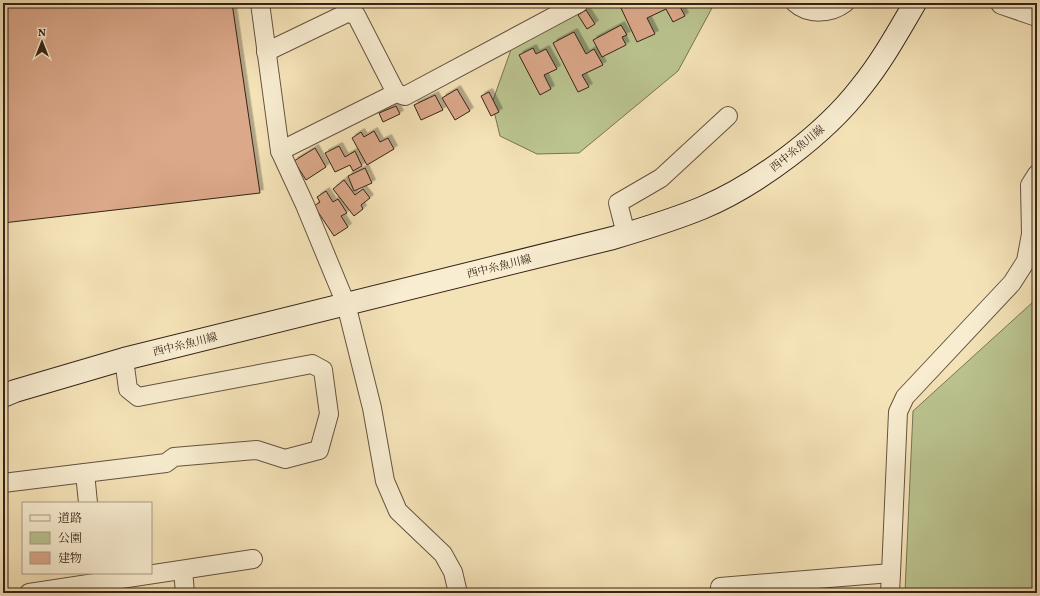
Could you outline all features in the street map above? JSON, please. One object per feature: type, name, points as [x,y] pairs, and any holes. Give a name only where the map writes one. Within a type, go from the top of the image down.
[{"type":"main road","name":"西中糸魚川線","points":[[3,396],[15,391],[124,360],[626,234],[672,220],[704,207],[764,174],[797,149],[831,120],[861,88],[886,54],[915,3]]},
{"type":"main road","points":[[1002,3],[1037,15]]},
{"type":"street","points":[[260,3],[280,151],[346,304],[372,408],[385,481],[398,511],[443,554],[453,572],[458,593]]},
{"type":"street","points":[[266,52],[347,13],[356,15],[396,93],[405,96],[579,3]]},
{"type":"street","points":[[795,3],[801,9],[816,12],[832,10],[845,3]]},
{"type":"street","points":[[280,151],[396,93]]},
{"type":"street","points":[[626,234],[618,203],[661,178],[728,116]]},
{"type":"street","points":[[890,593],[898,412],[905,397],[1012,283],[1026,261],[1031,234],[1030,186],[1037,174]]},
{"type":"street","points":[[3,483],[166,463],[174,457],[257,450],[285,459],[319,450],[330,414],[323,370],[312,364],[138,397],[128,389],[124,360]]},
{"type":"street","points":[[85,473],[88,502]]},
{"type":"street","points":[[29,593],[254,559]]},
{"type":"street","points":[[183,570],[185,593]]},
{"type":"street","points":[[720,587],[891,573]]},
{"type":"green space","points":[[565,3],[711,3],[712,8],[678,71],[579,153],[537,154],[500,136],[492,103],[513,44]]},
{"type":"green space","points":[[1037,286],[1037,593],[905,593],[913,411],[1033,302]]},
{"type":"building","points":[[3,3],[232,3],[260,193],[3,223]]},
{"type":"building","points":[[627,3],[678,3],[685,16],[673,22],[666,9],[647,18],[655,34],[637,42],[620,6]]},
{"type":"building","points":[[586,10],[595,24],[587,29],[578,15]]},
{"type":"building","points":[[621,25],[627,35],[622,37],[626,45],[602,57],[593,40]]},
{"type":"building","points":[[574,32],[586,54],[594,49],[603,65],[582,75],[589,87],[578,92],[553,43]]},
{"type":"building","points":[[533,48],[536,54],[546,49],[557,69],[544,75],[551,89],[540,95],[519,55]]},
{"type":"building","points":[[457,89],[470,111],[455,120],[442,98]]},
{"type":"building","points":[[489,92],[499,112],[491,116],[481,96]]},
{"type":"building","points":[[435,95],[443,110],[421,120],[414,105]]},
{"type":"building","points":[[396,106],[400,114],[383,122],[379,113]]},
{"type":"building","points":[[374,131],[380,142],[388,138],[394,149],[367,165],[352,138],[361,132],[364,137]]},
{"type":"building","points":[[339,146],[345,157],[355,151],[362,166],[353,171],[350,165],[335,172],[325,153]]},
{"type":"building","points":[[315,148],[326,167],[306,180],[294,161]]},
{"type":"building","points":[[365,168],[372,183],[354,191],[348,176]]},
{"type":"building","points":[[344,180],[355,195],[363,189],[370,198],[361,205],[363,209],[354,216],[333,189]]},
{"type":"building","points":[[326,191],[333,202],[338,199],[347,213],[341,216],[348,227],[334,236],[314,206],[320,202],[317,197]]}]
